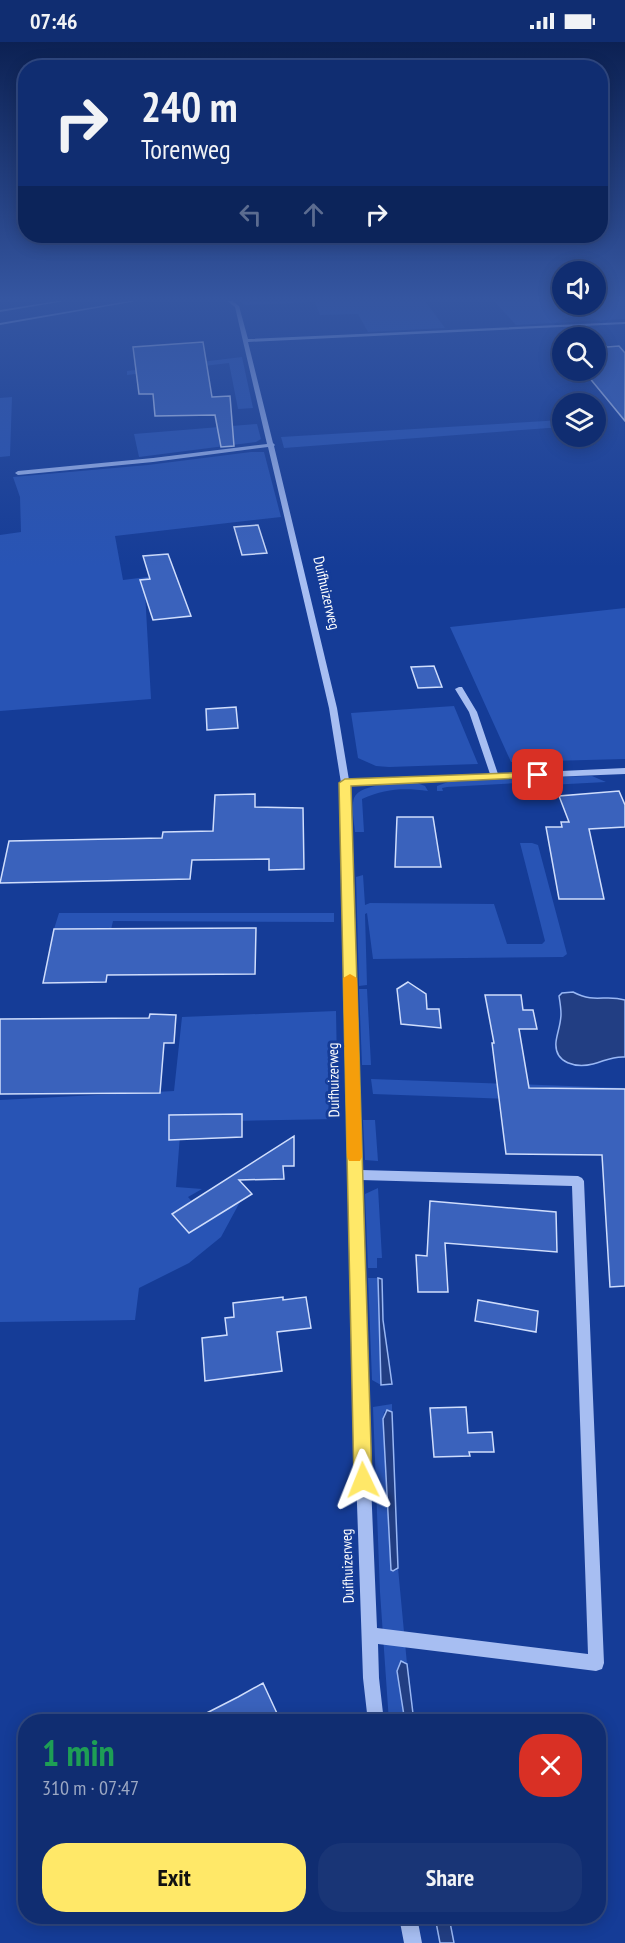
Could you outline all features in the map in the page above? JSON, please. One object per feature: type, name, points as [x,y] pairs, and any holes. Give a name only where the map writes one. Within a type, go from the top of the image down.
[{"type":"street","name":"Duifhuizerweg","points":[[258,390],[333,708],[345,783],[369,1635],[375,1714]]},
{"type":"street","points":[[18,473],[153,460],[272,445]]},
{"type":"street","points":[[459,689],[473,712],[495,777]]},
{"type":"street","points":[[345,783],[625,771]]},
{"type":"street","points":[[355,1175],[578,1181],[597,1663],[369,1635]]},
{"type":"street","points":[[409,1924],[413,1943]]},
{"type":"shaded area","points":[[234,390],[249,390],[253,408],[238,409]]},
{"type":"shaded area","points":[[12,397],[10,456],[0,457],[0,398]]},
{"type":"shaded area","points":[[552,421],[552,428],[284,448],[281,437]]},
{"type":"shaded area","points":[[257,424],[261,439],[256,442],[139,457],[134,434]]},
{"type":"shaded area","points":[[264,452],[281,517],[115,536],[123,580],[163,575],[145,592],[151,699],[0,711],[0,535],[21,532],[20,497],[13,477],[148,465]]},
{"type":"shaded area","points":[[625,608],[625,759],[511,762],[450,627]]},
{"type":"shaded area","points":[[454,706],[478,764],[389,767],[376,766],[358,758],[351,713]]},
{"type":"shaded area","points":[[592,776],[606,782],[549,785],[549,777]]},
{"type":"shaded area","points":[[541,778],[547,785],[537,782],[447,787],[442,788],[443,791],[437,791],[437,786],[448,782]]},
{"type":"shaded area","points":[[417,783],[425,786],[428,791],[395,790],[362,799],[364,832],[355,832],[353,806],[354,798],[358,793],[373,786]]},
{"type":"shaded area","points":[[520,843],[538,845],[567,954],[563,957],[373,959],[367,913],[365,914],[367,985],[359,986],[356,877],[363,875],[365,905],[370,903],[494,904],[507,944],[542,944],[545,941]]},
{"type":"shaded area","points":[[59,913],[334,913],[334,922],[113,921],[111,930],[54,929]]},
{"type":"shaded area","points":[[359,989],[367,989],[371,1065],[362,1065]]},
{"type":"shaded area","points":[[573,992],[594,998],[625,1000],[625,1057],[616,1057],[593,1064],[574,1065],[563,1060],[559,1055],[556,1042],[561,1018],[559,996],[562,993]]},
{"type":"shaded area","points":[[336,1011],[338,1119],[181,1122],[176,1187],[202,1189],[188,1197],[209,1220],[241,1200],[221,1237],[189,1263],[139,1288],[135,1320],[0,1322],[0,1100],[174,1091],[182,1017]]},
{"type":"shaded area","points":[[371,1079],[625,1088],[625,1103],[373,1094]]},
{"type":"shaded area","points":[[363,1120],[375,1120],[378,1161],[365,1160]]},
{"type":"shaded area","points":[[378,1188],[382,1258],[377,1258],[377,1268],[368,1268],[365,1194]]},
{"type":"shaded area","points":[[368,1278],[378,1278],[381,1385],[372,1380]]},
{"type":"shaded area","points":[[378,1278],[382,1279],[383,1320],[392,1384],[381,1385]]},
{"type":"shaded area","points":[[392,1404],[392,1412],[387,1410],[384,1412],[383,1419],[391,1570],[396,1571],[398,1568],[407,1664],[404,1661],[397,1671],[404,1714],[388,1714],[380,1592],[373,1407]]},
{"type":"shaded area","points":[[387,1410],[392,1412],[398,1568],[393,1571],[391,1570],[383,1419]]},
{"type":"shaded area","points":[[401,1661],[407,1664],[413,1714],[404,1714],[397,1671]]},
{"type":"shaded area","points":[[436,1924],[450,1924],[454,1943],[440,1943]]},
{"type":"building","points":[[138,390],[211,390],[212,397],[230,396],[234,446],[221,447],[215,415],[155,416],[153,394],[139,394]]},
{"type":"building","points":[[599,390],[625,390],[625,421],[606,398],[606,393]]},
{"type":"building","points":[[258,525],[267,553],[242,555],[234,527]]},
{"type":"building","points":[[168,554],[191,616],[153,620],[140,580],[150,579],[143,556]]},
{"type":"building","points":[[434,666],[442,687],[418,688],[411,667]]},
{"type":"building","points":[[236,707],[238,728],[207,730],[206,709]]},
{"type":"building","points":[[619,791],[625,805],[625,827],[589,829],[604,899],[559,899],[546,827],[562,827],[561,822],[569,822],[559,796]]},
{"type":"building","points":[[255,794],[255,807],[303,808],[304,869],[269,870],[269,859],[192,860],[190,879],[0,883],[9,841],[162,838],[163,832],[213,831],[215,795]]},
{"type":"building","points":[[397,817],[433,817],[441,867],[395,867]]},
{"type":"building","points":[[256,928],[255,974],[107,975],[106,982],[43,983],[54,929]]},
{"type":"building","points":[[408,982],[426,994],[427,1009],[439,1009],[441,1028],[401,1024],[397,989]]},
{"type":"building","points":[[485,995],[521,995],[523,1010],[533,1010],[537,1029],[519,1029],[529,1088],[625,1089],[625,1286],[610,1287],[602,1155],[506,1154],[492,1043],[494,1043]]},
{"type":"building","points":[[150,1014],[176,1015],[174,1043],[164,1043],[160,1093],[0,1094],[0,1019],[149,1018]]},
{"type":"building","points":[[242,1114],[242,1137],[169,1140],[169,1115]]},
{"type":"building","points":[[294,1136],[294,1166],[283,1166],[284,1179],[239,1180],[252,1194],[189,1233],[172,1214]]},
{"type":"building","points":[[430,1201],[556,1212],[557,1252],[445,1243],[448,1292],[418,1292],[416,1255],[427,1256]]},
{"type":"building","points":[[283,1297],[283,1300],[306,1297],[311,1328],[277,1332],[282,1371],[205,1381],[202,1338],[227,1335],[225,1318],[234,1317],[233,1303]]},
{"type":"building","points":[[478,1300],[538,1311],[536,1332],[475,1321]]},
{"type":"building","points":[[466,1407],[468,1433],[492,1432],[494,1452],[469,1452],[470,1456],[434,1457],[430,1408]]},
{"type":"building","points":[[263,1683],[277,1714],[205,1714]]},
{"type":"slow traffic","points":[[350,978],[354,1157]]},
{"type":"route","points":[[363,1480],[345,783],[538,775]]}]
